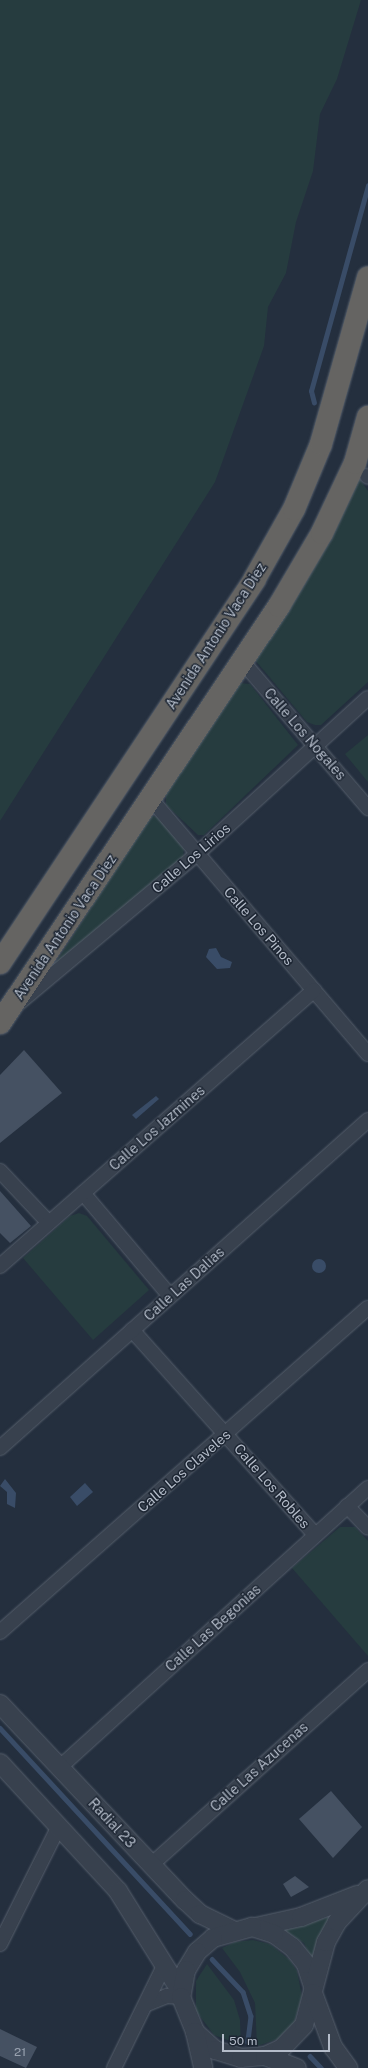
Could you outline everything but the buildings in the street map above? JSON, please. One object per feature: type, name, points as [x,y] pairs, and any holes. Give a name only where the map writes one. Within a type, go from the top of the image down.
[{"type":"highway","name":"Avenida Antonio Vaca Diez","points":[[0,963],[254,580],[294,508],[321,444],[368,278]]},
{"type":"highway","name":"Avenida Antonio Vaca Diez","points":[[4,1017],[242,661],[322,533],[355,463],[368,417]]},
{"type":"street","name":"Calle Los Nogales","points":[[242,661],[368,808]]},
{"type":"street","name":"Calle Los Lirios","points":[[4,1017],[51,979],[197,854],[368,698]]},
{"type":"street","name":"Calle Los Pinos","points":[[151,799],[368,1054]]},
{"type":"street","name":"Calle Los Jazmines","points":[[0,1266],[314,990]]},
{"type":"street","name":"Calle Las Dalias","points":[[0,1448],[368,1120]]},
{"type":"street","points":[[0,1171],[49,1223]]},
{"type":"street","points":[[83,1193],[170,1296]]},
{"type":"street","name":"Calle Los Claveles","points":[[0,1632],[368,1308]]},
{"type":"street","name":"Calle Los Robles","points":[[132,1330],[315,1535]]},
{"type":"street","name":"Calle Las Begonias","points":[[59,1768],[368,1488]]},
{"type":"street","points":[[348,1506],[368,1528]]},
{"type":"street","name":"Calle Las Azucenas","points":[[155,1861],[368,1670]]},
{"type":"street","name":"Radial 23","points":[[0,1704],[59,1768],[155,1861],[200,1914],[233,1930]]},
{"type":"street","points":[[0,1763],[118,1891],[181,1994],[195,2032],[204,2068]]},
{"type":"street","points":[[0,1944],[59,1826]]},
{"type":"street","points":[[181,1994],[186,1970],[197,1952],[213,1938],[233,1930],[324,1910],[368,1889]]},
{"type":"street","points":[[195,2032],[215,2050],[235,2063],[265,2056],[294,2038],[306,2020],[326,1942],[337,1922],[368,1889]]},
{"type":"street","points":[[252,1927],[274,1934],[292,1947],[306,1964],[333,2047],[348,2068]]},
{"type":"street","points":[[114,2068],[147,2004],[164,1966]]},
{"type":"street","points":[[147,2004],[167,1996],[181,1994]]},
{"type":"street","points":[[265,2056],[297,2068]]},
{"type":"green space","points":[[0,0],[361,0],[337,79],[320,114],[313,171],[296,222],[286,273],[268,307],[264,346],[215,482],[0,821]]},
{"type":"green space","points":[[359,478],[368,491],[368,682],[321,725],[315,725],[307,722],[255,660]]},
{"type":"green space","points":[[239,683],[250,684],[298,745],[204,835],[198,835],[166,805],[166,792]]},
{"type":"green space","points":[[368,735],[368,782],[345,754]]},
{"type":"green space","points":[[150,816],[160,817],[184,846],[183,857],[45,979]]},
{"type":"green space","points":[[79,1213],[87,1216],[149,1290],[93,1340],[23,1258],[70,1216]]},
{"type":"green space","points":[[340,1527],[355,1527],[368,1541],[368,1656],[292,1568]]},
{"type":"green space","points":[[332,1916],[314,1964],[304,1943],[284,1930]]},
{"type":"green space","points":[[253,1940],[270,1944],[290,1960],[297,1971],[302,1996],[294,2023],[278,2039],[257,2046],[255,2003],[240,1972],[222,1948],[235,1942]]},
{"type":"green space","points":[[207,1964],[234,2000],[240,2020],[241,2045],[214,2035],[196,2011],[196,1981]]},
{"type":"water","points":[[216,948],[221,957],[232,962],[230,968],[217,969],[206,957],[209,949]]},
{"type":"water","points":[[156,1096],[159,1099],[136,1119],[132,1115]]},
{"type":"water","points":[[316,1259],[322,1259],[326,1263],[326,1269],[322,1273],[316,1273],[312,1269],[312,1263]]},
{"type":"water","points":[[5,1479],[16,1493],[15,1508],[7,1504],[7,1492],[0,1486]]},
{"type":"water","points":[[85,1483],[93,1492],[77,1506],[70,1497]]},
{"type":"waterway","points":[[314,403],[311,391],[368,186]]},
{"type":"waterway","points":[[0,1728],[190,1934]]},
{"type":"waterway","points":[[212,1959],[243,1992],[251,2016],[248,2042]]},
{"type":"waterway","points":[[310,2056],[321,2068]]}]
